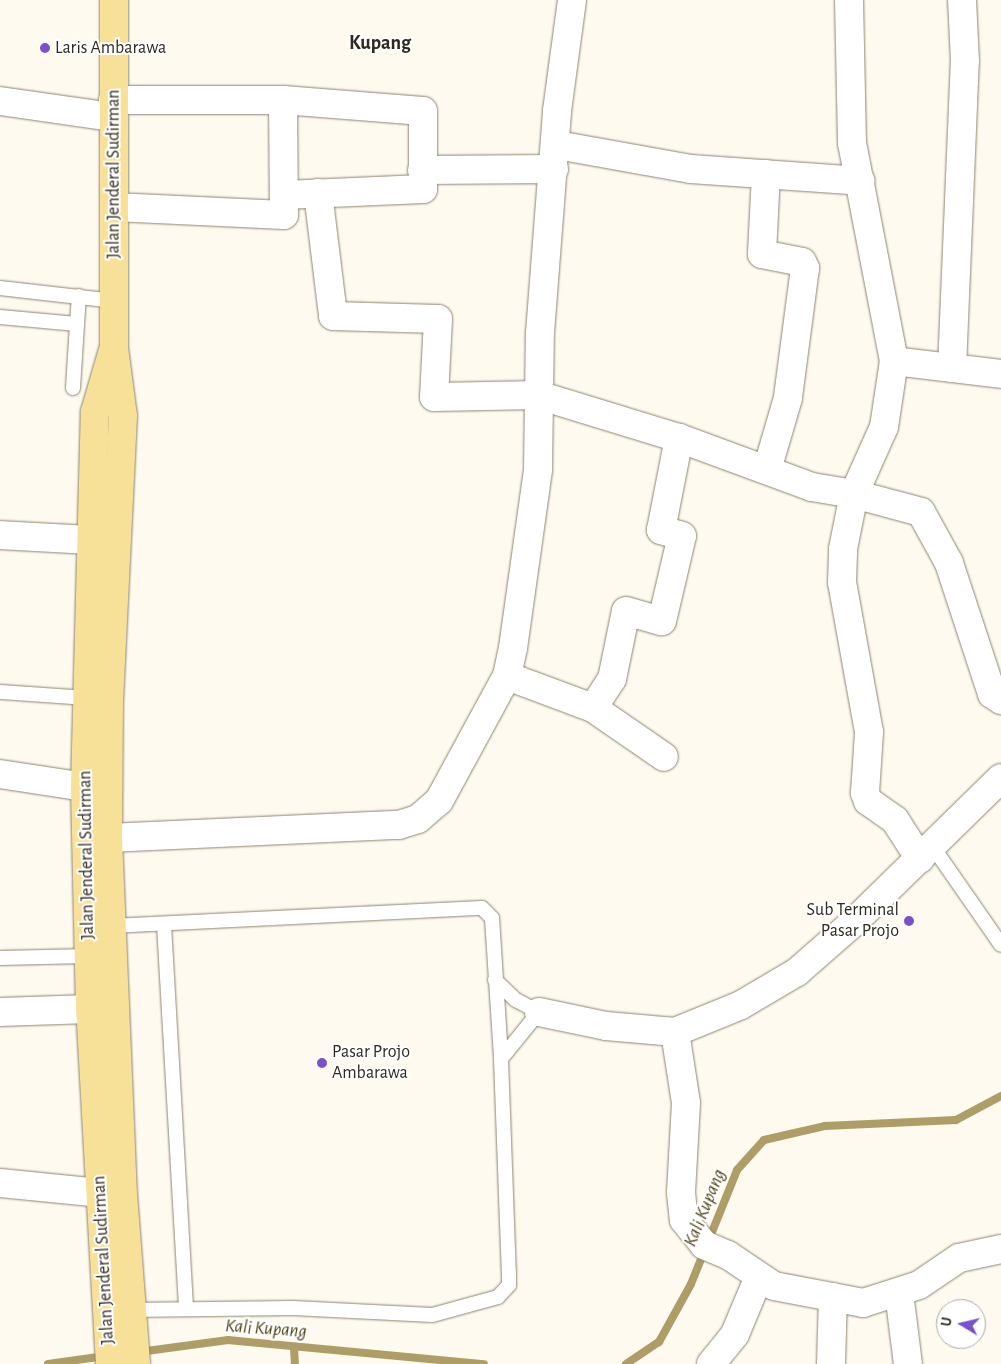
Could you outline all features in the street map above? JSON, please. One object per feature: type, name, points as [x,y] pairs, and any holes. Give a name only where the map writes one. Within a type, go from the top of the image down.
[{"type":"main road","name":"Jalan Jenderal Sudirman","points":[[110,1364],[123,1321],[108,838],[109,699],[123,416],[114,348],[114,0]]},
{"type":"main road","name":"Jalan Jenderal Sudirman","points":[[114,348],[95,412],[90,540],[85,787],[90,1009],[101,1193],[123,1321],[136,1364]]},
{"type":"street","points":[[108,838],[400,824],[418,819],[440,801],[507,676],[538,469],[538,395],[556,157],[557,112],[572,0]]},
{"type":"street","points":[[849,0],[848,102],[860,181],[894,361],[884,427],[858,491]]},
{"type":"street","points":[[952,368],[965,61],[962,0]]},
{"type":"street","points":[[114,207],[284,214],[283,100]]},
{"type":"street","points":[[0,101],[113,108],[283,100],[423,111],[423,189],[284,196]]},
{"type":"street","points":[[422,170],[556,157],[860,181]]},
{"type":"street","points":[[766,174],[762,254],[802,262],[805,268],[788,398],[767,470]]},
{"type":"street","points":[[318,193],[333,316],[438,319],[434,397],[538,395],[679,438],[812,487],[858,491],[921,512],[949,563],[992,694],[1001,700]]},
{"type":"street","points":[[878,274],[873,286],[886,370],[858,491],[842,549],[842,582],[869,732],[865,793],[868,801],[895,820],[926,853]]},
{"type":"street","points":[[894,361],[1001,374]]},
{"type":"street","points":[[593,708],[612,679],[626,612],[662,621],[682,536],[661,530],[679,438]]},
{"type":"street","points":[[0,535],[90,540]]},
{"type":"street","points":[[507,676],[593,708],[664,757]]},
{"type":"street","points":[[0,774],[85,787]]},
{"type":"street","points":[[539,1012],[606,1026],[675,1032],[741,1005],[797,972],[926,853],[1001,778]]},
{"type":"street","points":[[0,1012],[90,1009]]},
{"type":"street","points":[[675,1032],[686,1103],[681,1193],[684,1220],[716,1250],[758,1279],[863,1303],[899,1293],[959,1258],[1001,1249]]},
{"type":"street","points":[[0,1183],[101,1193]]},
{"type":"street","points":[[711,1364],[734,1334],[758,1279]]},
{"type":"street","points":[[899,1293],[908,1364]]},
{"type":"street","points":[[831,1364],[833,1297]]},
{"type":"lane","points":[[0,288],[114,301]]},
{"type":"lane","points":[[73,388],[79,296]]},
{"type":"lane","points":[[0,317],[76,324]]},
{"type":"lane","points":[[0,692],[87,698]]},
{"type":"lane","points":[[926,853],[1001,945]]},
{"type":"lane","points":[[111,926],[164,925],[482,908],[492,918],[502,1059],[509,1273],[509,1285],[498,1297],[432,1315],[293,1308],[186,1308],[123,1321]]},
{"type":"lane","points":[[164,925],[186,1308]]},
{"type":"lane","points":[[0,958],[89,956]]},
{"type":"lane","points":[[496,980],[516,1000],[539,1012],[502,1059]]},
{"type":"waterway","name":"Kali Kupang","points":[[626,1364],[659,1342],[691,1284],[737,1170],[764,1140],[825,1126],[956,1120],[1001,1096]]},
{"type":"waterway","name":"Kali Kupang","points":[[139,1352],[228,1340],[484,1364]]},
{"type":"waterway","points":[[294,1347],[295,1364]]},
{"type":"waterway","name":"Kali Kupang","points":[[48,1364],[105,1356]]},
{"type":"place","name":"Laris Ambarawa","points":[[45,48]]},
{"type":"place","name":"Sub Terminal Pasar Projo","points":[[909,921]]},
{"type":"place","name":"Pasar Projo Ambarawa","points":[[322,1063]]},
{"type":"district","name":"Kupang","points":[[380,43]]}]
